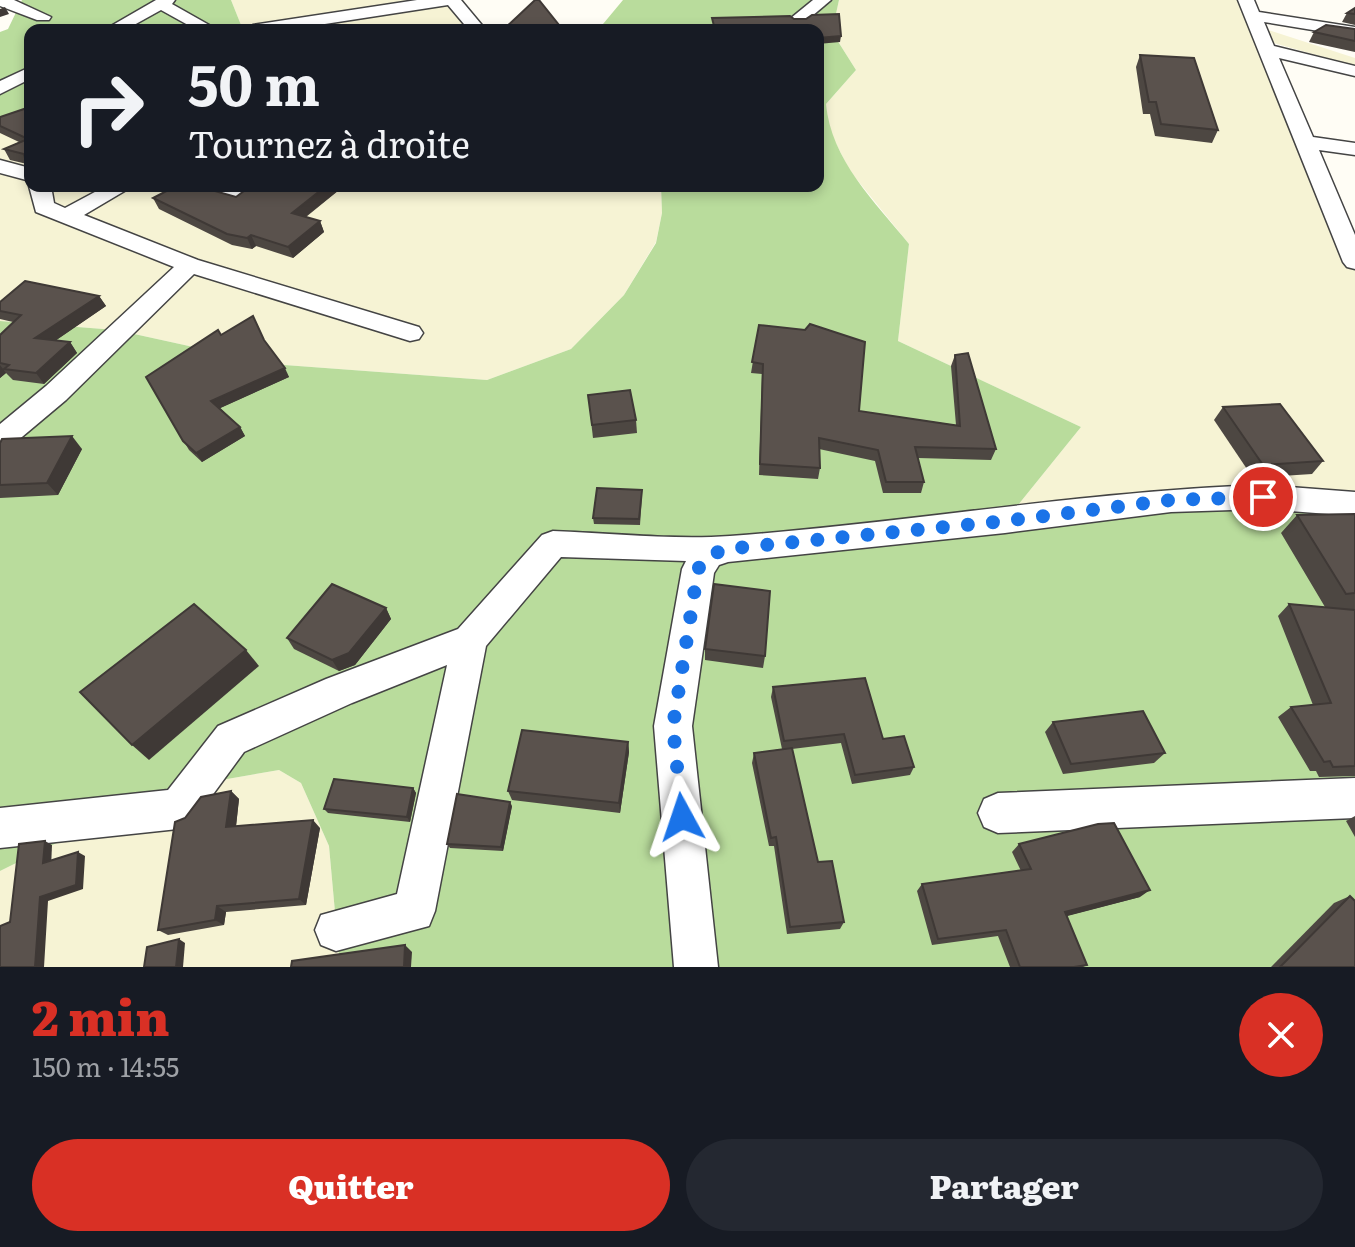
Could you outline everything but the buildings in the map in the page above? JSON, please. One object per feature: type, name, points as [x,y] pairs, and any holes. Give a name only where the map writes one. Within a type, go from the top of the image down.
[{"type":"street","points":[[0,0],[43,17]]},
{"type":"street","points":[[292,24],[450,0],[472,24]]},
{"type":"street","points":[[799,18],[822,4],[823,0]]},
{"type":"street","points":[[123,24],[164,2],[200,24]]},
{"type":"street","points":[[1250,8],[1355,32]]},
{"type":"street","points":[[1250,8],[1355,262]]},
{"type":"street","points":[[1265,49],[1355,71]]},
{"type":"street","points":[[0,88],[24,75]]},
{"type":"street","points":[[1304,142],[1355,149]]},
{"type":"street","points":[[0,166],[24,173]]},
{"type":"street","points":[[41,192],[44,207],[190,265],[410,333]]},
{"type":"street","points":[[66,216],[111,192]]},
{"type":"street","points":[[217,192],[239,199]]},
{"type":"street","points":[[0,440],[56,393],[190,265]]},
{"type":"street","points":[[0,828],[178,809],[231,739],[339,691],[470,640],[553,544],[726,549],[1005,521],[1171,500],[1263,497],[1355,504]]},
{"type":"street","points":[[696,967],[673,726],[698,569],[708,556],[726,549]]},
{"type":"street","points":[[336,930],[414,911],[470,640]]},
{"type":"street","points":[[998,813],[1355,798]]},
{"type":"shaded area","points":[[231,0],[463,0],[476,24],[241,24]]},
{"type":"shaded area","points":[[839,0],[1245,0],[1259,27],[1355,58],[1355,66],[1266,41],[1355,259],[1355,506],[1005,521],[1081,427],[898,341],[909,244],[850,171],[828,128],[826,104],[856,70],[832,32]]},
{"type":"shaded area","points":[[24,121],[24,192],[661,192],[662,213],[656,242],[624,295],[571,349],[487,380],[271,364],[116,330],[0,321],[0,124]]},
{"type":"shaded area","points":[[279,770],[301,783],[329,846],[340,967],[0,967],[0,871],[164,790]]},
{"type":"green space","points":[[22,0],[231,0],[241,24],[24,24],[24,121],[0,124],[0,32],[8,29]]},
{"type":"green space","points":[[623,0],[839,0],[832,32],[856,70],[826,104],[836,144],[845,162],[909,244],[898,341],[1081,427],[1006,520],[1171,500],[1355,506],[1355,967],[340,967],[329,846],[301,783],[279,770],[164,790],[0,871],[0,321],[116,330],[271,364],[487,380],[571,349],[624,295],[656,243],[662,213],[661,192],[824,192],[824,24],[603,24]]},
{"type":"route","points":[[682,817],[673,726],[698,569],[708,556],[726,549],[1005,521],[1171,500],[1263,497]]}]
